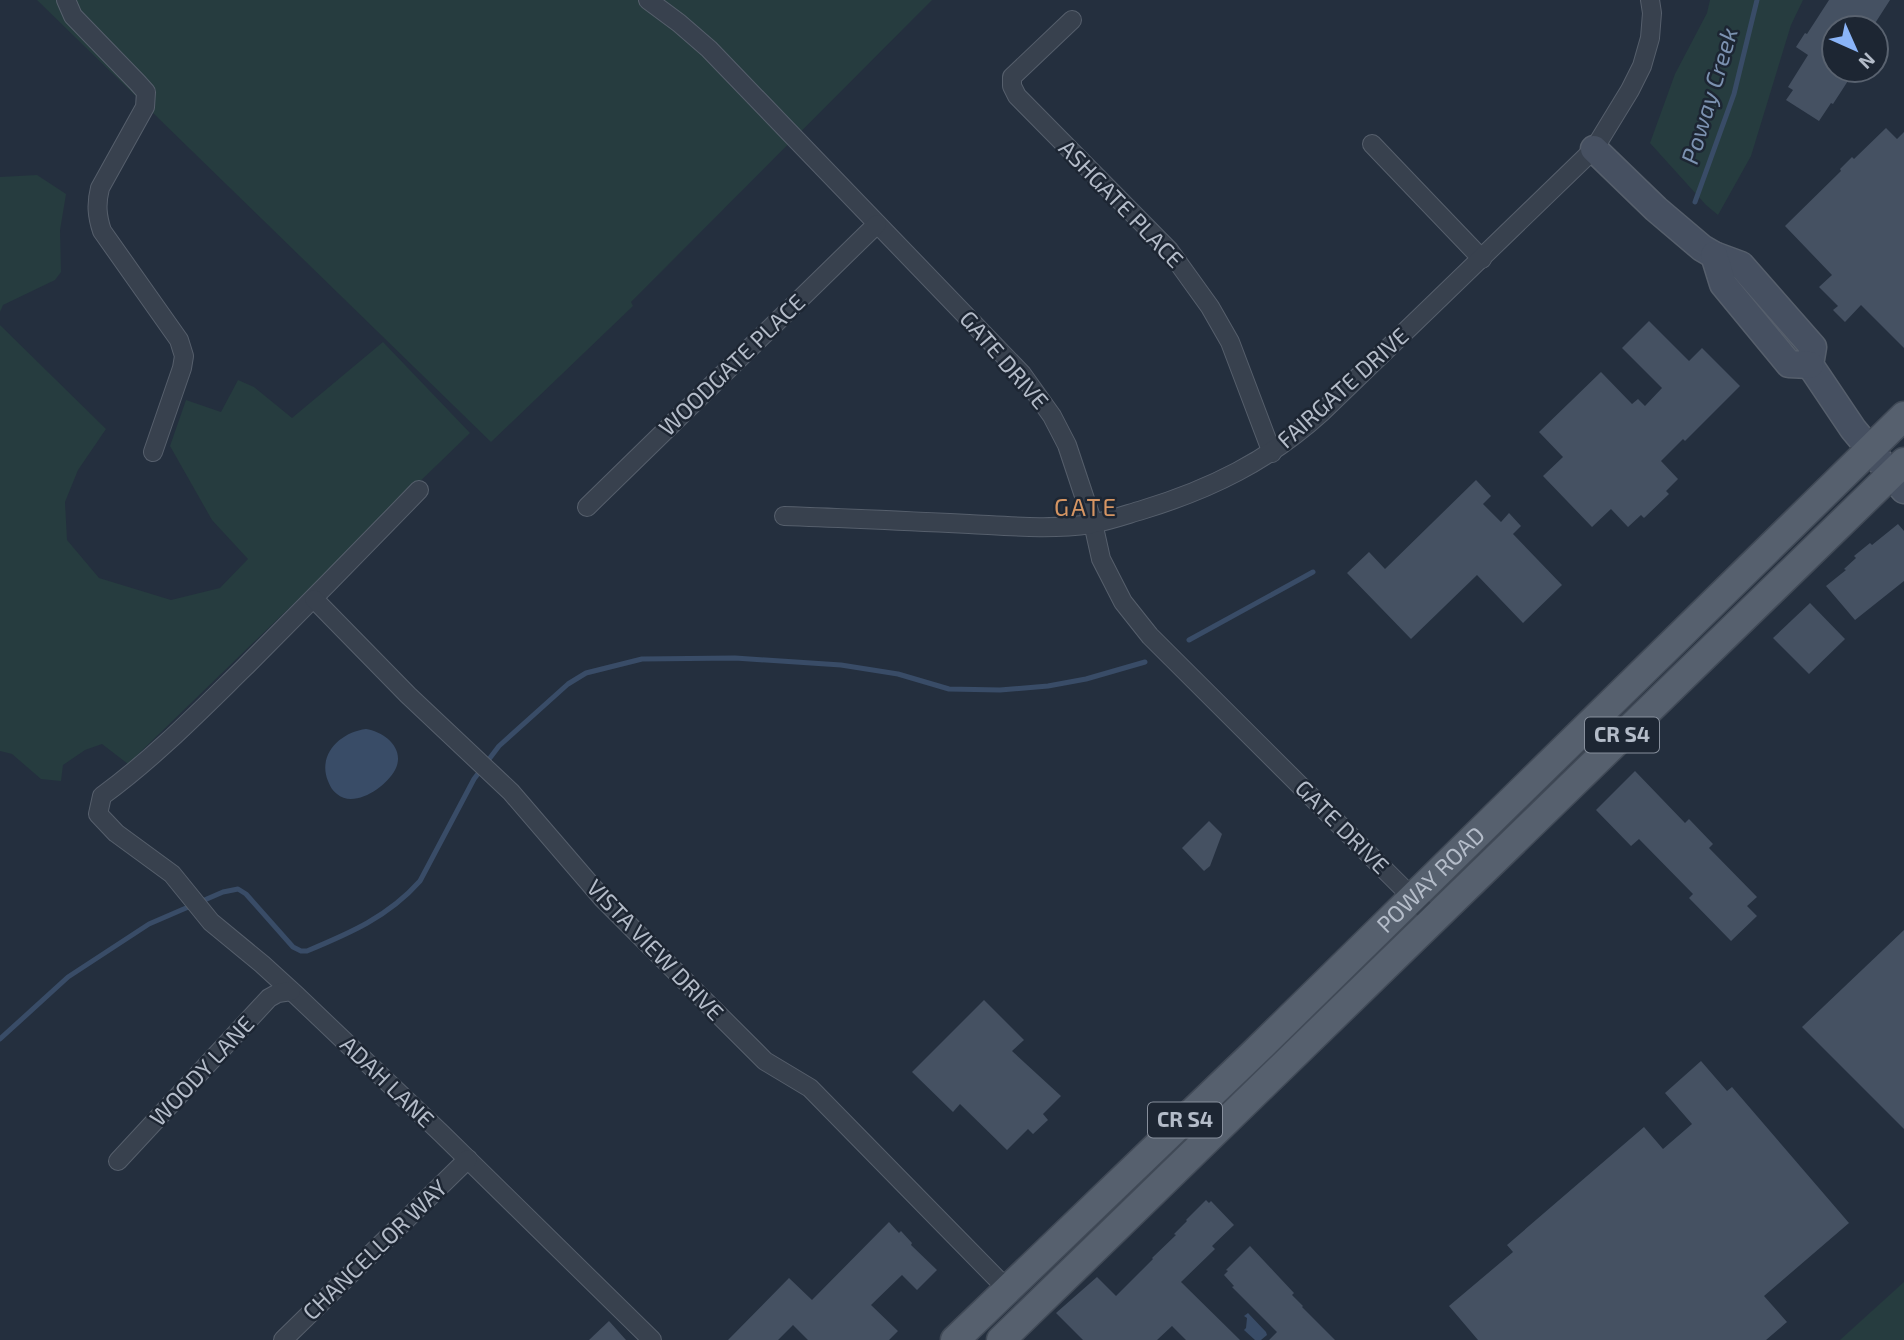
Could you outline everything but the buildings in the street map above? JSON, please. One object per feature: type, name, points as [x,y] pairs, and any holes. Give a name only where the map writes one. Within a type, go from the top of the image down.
[{"type":"main road","name":"POWAY ROAD","points":[[955,1340],[1252,1055],[1904,416]]},
{"type":"main road","name":"POWAY ROAD","points":[[1001,1340],[1605,751],[1900,476]]},
{"type":"main road","points":[[1703,657],[1698,650],[1701,635],[1764,573],[1771,564],[1784,533]]},
{"type":"main road","points":[[1605,751],[1616,727],[1629,710],[1689,652],[1694,632],[1689,627]]},
{"type":"main road","points":[[1186,1159],[1179,1147],[1180,1139],[1233,1086],[1252,1055]]},
{"type":"main road","points":[[1054,1288],[1066,1258],[1074,1248],[1160,1164],[1161,1142]]},
{"type":"main road","points":[[968,1340],[1007,1289]]},
{"type":"street","points":[[66,0],[73,16],[146,92],[145,107],[100,188],[97,217],[102,232],[178,340],[184,356],[153,452]]},
{"type":"street","name":"GATE DRIVE","points":[[648,0],[709,49],[1023,374],[1052,416],[1067,445],[1093,523],[1101,559],[1123,602],[1150,636],[1434,919]]},
{"type":"street","name":"FAIRGATE DRIVE","points":[[784,516],[1071,526],[1093,523],[1180,499],[1272,453],[1322,412],[1594,149],[1642,66],[1650,38],[1650,0]]},
{"type":"street","name":"ASHGATE PLACE","points":[[1072,20],[1012,77],[1012,86],[1017,96],[1169,250],[1187,274],[1230,342],[1272,453]]},
{"type":"street","points":[[1373,144],[1482,259]]},
{"type":"street","points":[[1594,149],[1656,209],[1714,255],[1723,284],[1789,364],[1810,365],[1853,429],[1870,449],[1900,476]]},
{"type":"street","name":"WOODGATE PLACE","points":[[587,507],[877,224]]},
{"type":"street","points":[[314,599],[419,490]]},
{"type":"street","name":"VISTA VIEW DRIVE","points":[[314,599],[408,695],[511,792],[603,899],[765,1061],[810,1088],[1007,1289]]},
{"type":"street","name":"ADAH LANE","points":[[314,599],[173,738],[102,796],[98,814],[116,833],[172,874],[211,922],[291,991],[468,1159],[652,1340]]},
{"type":"street","name":"WOODY LANE","points":[[118,1161],[269,998],[291,991]]},
{"type":"street","name":"CHANCELLOR WAY","points":[[283,1340],[468,1159]]},
{"type":"green space","points":[[37,0],[932,0],[631,302],[633,306],[491,442]]},
{"type":"green space","points":[[1710,0],[1803,0],[1791,25],[1751,156],[1718,215],[1650,143],[1675,74],[1707,13]]},
{"type":"green space","points":[[37,175],[66,194],[60,230],[61,272],[55,280],[3,305],[0,312],[0,177]]},
{"type":"green space","points":[[0,325],[106,429],[78,470],[65,502],[67,540],[99,578],[171,600],[220,588],[248,559],[212,520],[170,446],[186,400],[221,412],[238,380],[254,387],[292,418],[383,342],[470,433],[128,764],[102,744],[85,750],[63,765],[61,781],[41,779],[12,754],[0,751]]},
{"type":"green space","points":[[1904,1282],[1904,1340],[1840,1340]]},
{"type":"water","points":[[366,729],[380,734],[392,743],[398,755],[398,762],[391,777],[377,789],[360,797],[344,798],[330,785],[325,771],[326,762],[329,753],[340,740]]},
{"type":"water","points":[[1248,1313],[1266,1332],[1267,1335],[1261,1340],[1255,1340],[1244,1330],[1247,1318],[1244,1316]]},
{"type":"waterway","name":"Poway Creek","points":[[1695,202],[1734,94],[1757,0]]},
{"type":"waterway","points":[[1189,640],[1313,572]]},
{"type":"waterway","points":[[0,1039],[68,977],[149,924],[223,892],[238,889],[246,894],[293,947],[301,951],[307,951],[368,923],[395,905],[420,881],[474,779],[499,746],[568,684],[586,673],[642,659],[735,658],[841,665],[898,674],[949,689],[1000,690],[1048,686],[1086,679],[1145,662]]},
{"type":"district","name":"GATE","points":[[1086,508]]}]
